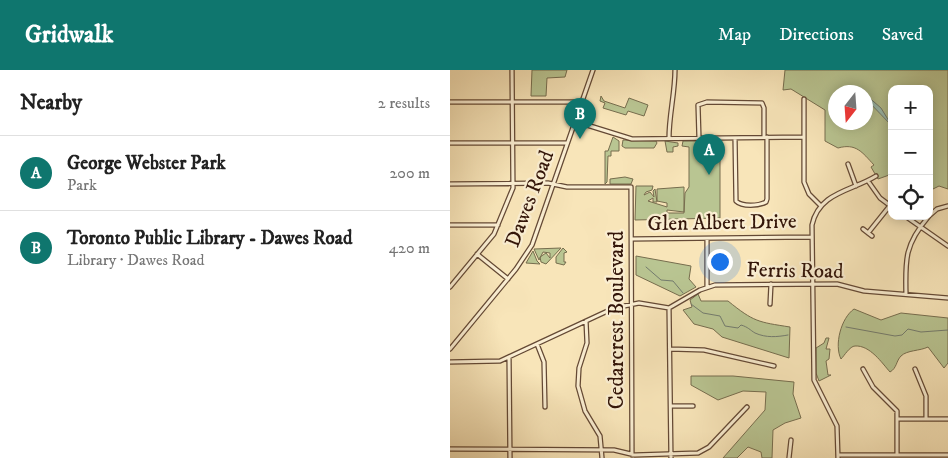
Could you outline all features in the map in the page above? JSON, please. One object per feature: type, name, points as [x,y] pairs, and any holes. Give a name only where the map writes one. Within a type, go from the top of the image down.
[{"type":"street","points":[[450,287],[498,225],[513,184],[512,70]]},
{"type":"street","name":"Dawes Road","points":[[450,349],[508,279],[532,245],[555,185],[574,121],[593,70]]},
{"type":"street","points":[[669,138],[669,120],[675,94],[675,70]]},
{"type":"street","points":[[804,99],[804,185],[811,197],[820,205]]},
{"type":"street","points":[[450,102],[581,102]]},
{"type":"street","points":[[699,138],[698,105],[703,102],[762,103],[765,137],[766,202],[761,204],[741,204],[736,201],[735,138]]},
{"type":"street","points":[[574,121],[627,138],[803,137]]},
{"type":"street","points":[[450,143],[567,143]]},
{"type":"street","points":[[848,164],[856,186]]},
{"type":"street","points":[[876,176],[830,197],[820,205],[814,218],[812,237],[814,380],[837,426],[838,457],[948,455]]},
{"type":"street","points":[[868,181],[880,198],[888,203]]},
{"type":"street","points":[[450,184],[555,185]]},
{"type":"street","name":"Cedarcrest Boulevard","points":[[555,185],[630,187],[632,189],[632,455]]},
{"type":"street","points":[[933,212],[937,209],[948,206]]},
{"type":"street","points":[[868,232],[888,209]]},
{"type":"street","points":[[910,220],[948,246]]},
{"type":"street","points":[[906,294],[907,251],[926,220]]},
{"type":"street","points":[[450,225],[498,225]]},
{"type":"street","points":[[863,229],[872,236]]},
{"type":"street","name":"Glen Albert Drive","points":[[632,239],[812,237]]},
{"type":"street","points":[[707,239],[707,286]]},
{"type":"street","points":[[477,254],[508,279]]},
{"type":"street","points":[[770,304],[771,284]]},
{"type":"street","name":"Ferris Road","points":[[669,308],[707,286],[843,284],[864,291],[948,298]]},
{"type":"street","points":[[450,362],[490,363],[509,357],[614,308],[647,303],[669,308],[671,456]]},
{"type":"street","points":[[586,321],[587,343],[579,368],[578,386],[585,411],[600,434],[602,458]]},
{"type":"street","points":[[537,344],[544,362],[545,408]]},
{"type":"street","points":[[670,349],[704,350],[774,366]]},
{"type":"street","points":[[509,357],[510,458]]},
{"type":"street","points":[[863,369],[873,387],[894,407],[898,420],[897,455]]},
{"type":"street","points":[[915,369],[926,396],[926,419]]},
{"type":"street","points":[[670,406],[693,406]]},
{"type":"street","points":[[450,449],[619,450],[632,455],[693,455],[704,451],[747,406]]},
{"type":"street","points":[[898,420],[948,419]]},
{"type":"street","points":[[789,458],[791,440]]},
{"type":"green space","points":[[532,70],[567,70],[565,77],[547,78],[546,96],[531,96]]},
{"type":"green space","points":[[785,70],[948,70],[948,189],[939,186],[933,189],[933,85],[888,85],[888,175],[878,179],[871,167],[874,165],[858,150],[850,147],[838,148],[825,141],[825,110],[791,89],[783,90]]},
{"type":"green space","points":[[601,96],[604,101],[625,108],[629,98],[648,105],[644,116],[628,111],[626,115],[603,108],[605,103],[600,101]]},
{"type":"green space","points":[[613,137],[619,141],[619,151],[611,151],[611,156],[608,156],[607,182],[605,184],[605,151],[608,151]]},
{"type":"green space","points":[[623,140],[656,141],[657,143],[654,148],[625,148],[622,146]]},
{"type":"green space","points":[[665,141],[678,143],[678,146],[673,147],[673,152],[667,152]]},
{"type":"green space","points":[[683,141],[720,141],[720,218],[635,220],[636,186],[653,186],[652,190],[644,195],[650,192],[654,197],[653,191],[655,189],[657,202],[653,202],[653,198],[648,201],[667,207],[667,203],[657,201],[657,189],[684,187],[684,212],[667,210],[667,213],[684,213],[685,193],[689,187],[689,147],[682,146]]},
{"type":"green space","points":[[625,177],[633,179],[631,184],[610,184],[610,179]]},
{"type":"green space","points":[[561,248],[546,264],[541,262],[540,258],[539,260],[534,249]],"holes":[[[543,252],[550,253],[550,258],[546,253],[541,256]]]},
{"type":"green space","points":[[563,248],[567,252],[564,253],[564,262],[566,262],[564,265],[556,263],[556,257]]},
{"type":"green space","points":[[533,251],[537,261],[540,264],[526,263]]},
{"type":"green space","points":[[636,256],[691,266],[689,279],[696,287],[680,296],[636,275]]},
{"type":"green space","points":[[698,294],[701,301],[728,301],[757,320],[790,327],[789,358],[722,337],[713,329],[694,324],[683,310],[692,307],[690,300]]},
{"type":"green space","points":[[854,309],[881,320],[901,313],[948,318],[948,363],[944,368],[928,347],[904,354],[890,372],[871,351],[860,346],[851,348],[841,359],[838,347],[840,332],[849,313]]},
{"type":"green space","points":[[826,338],[829,338],[826,349],[830,349],[829,359],[826,361],[828,375],[831,375],[819,381],[816,373],[816,348],[824,343]]},
{"type":"green space","points":[[691,376],[733,376],[794,382],[793,394],[801,418],[785,423],[773,430],[772,458],[762,458],[761,452],[748,447],[737,458],[723,458],[765,410],[766,392],[743,391],[718,400],[691,385]]},
{"type":"shaded area","points":[[873,101],[881,108],[888,122],[873,106]]},
{"type":"waterway","points":[[646,267],[661,280],[673,281],[683,293]]},
{"type":"waterway","points":[[691,304],[703,313],[720,316],[725,326],[738,328],[741,325],[759,335],[776,337],[788,335]]},
{"type":"waterway","points":[[846,327],[895,336],[902,335],[908,329],[921,332],[948,330]]},
{"type":"place","name":"Toronto Public Library - Dawes Road","points":[[580,139]]},
{"type":"place","name":"George Webster Park","points":[[709,175]]}]
